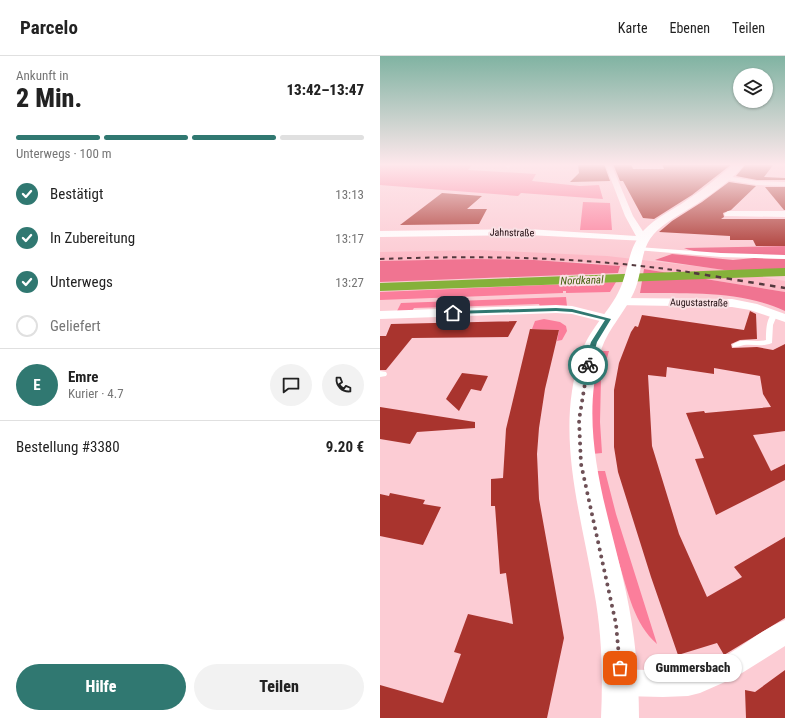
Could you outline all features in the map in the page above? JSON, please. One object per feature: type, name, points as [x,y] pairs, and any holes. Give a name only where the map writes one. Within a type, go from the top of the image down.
[{"type":"main road","points":[[620,718],[621,683],[616,624],[581,464],[581,398],[589,356],[597,337],[621,302],[629,287],[632,271],[641,244],[661,223],[703,195]]},
{"type":"street","points":[[620,195],[641,244]]},
{"type":"street","points":[[728,214],[785,214]]},
{"type":"street","name":"Jahnstraße","points":[[380,234],[528,232],[641,244]]},
{"type":"street","name":"Augustastraße","points":[[621,302],[719,302],[744,304],[780,316]]},
{"type":"street","points":[[380,315],[556,309],[572,310],[608,319]]},
{"type":"street","points":[[621,683],[689,683],[715,674],[738,662],[785,632]]},
{"type":"lane","points":[[641,244],[721,255],[785,257]]},
{"type":"lane","name":"Augustastraße","points":[[736,345],[742,342],[766,343],[769,341],[770,325],[780,316]]},
{"type":"shaded area","points":[[547,195],[602,195],[603,199]]},
{"type":"shaded area","points":[[583,202],[610,203],[612,230],[580,230]]},
{"type":"shaded area","points":[[785,246],[785,256],[720,255],[684,248]]},
{"type":"shaded area","points":[[479,250],[607,256],[712,268],[785,281],[785,292],[644,269],[582,262],[475,259],[380,261],[380,252]]},
{"type":"shaded area","points":[[672,254],[733,260],[754,258],[785,259],[785,269],[731,271],[655,260]]},
{"type":"shaded area","points":[[475,259],[534,260],[620,266],[618,273],[380,282],[380,261]]},
{"type":"shaded area","points":[[644,269],[785,292],[785,311],[768,304],[732,296],[714,294],[640,293]]},
{"type":"shaded area","points":[[616,282],[610,292],[566,293],[566,291],[563,291],[563,293],[380,300],[380,292]]},
{"type":"shaded area","points":[[566,297],[567,306],[540,307],[539,304],[414,308],[412,311],[397,311],[401,303]]},
{"type":"shaded area","points":[[544,319],[560,322],[566,326],[567,331],[562,340],[557,341],[559,330],[532,329],[535,321]]},
{"type":"shaded area","points":[[602,351],[609,351],[601,379],[600,422],[602,453],[592,454],[591,428],[593,389]]},
{"type":"shaded area","points":[[594,471],[605,471],[616,514],[657,644],[643,627],[633,607]]},
{"type":"building","points":[[440,195],[482,196],[467,209],[487,209],[479,224],[400,225]]},
{"type":"building","points":[[631,195],[692,195],[654,219],[643,218]]},
{"type":"building","points":[[712,195],[747,195],[731,210],[723,213],[724,217],[721,219],[785,219],[785,246],[756,246],[753,240],[730,240],[730,236],[659,232],[672,221]]},
{"type":"building","points":[[772,195],[785,195],[784,210]]},
{"type":"building","points":[[750,311],[756,314],[757,339],[740,340],[731,344],[732,348],[757,347],[773,350],[785,344],[785,431],[753,435],[771,471],[785,464],[785,480],[716,515],[695,459],[704,458],[686,413],[704,411],[705,413],[771,407],[763,394],[760,376],[714,368],[714,374],[667,367],[666,377],[648,375],[652,446],[679,534],[707,597],[742,577],[734,567],[785,537],[785,618],[724,655],[717,643],[678,655],[651,577],[618,472],[614,447],[614,390],[619,363],[631,332],[635,326],[638,327],[642,315],[744,330]]},
{"type":"building","points":[[517,321],[508,337],[412,338],[386,370],[380,370],[380,336],[386,336],[391,324]]},
{"type":"building","points":[[530,329],[559,330],[545,389],[537,454],[539,499],[564,638],[547,718],[380,718],[380,685],[443,703],[461,654],[454,652],[468,614],[513,624],[506,573],[500,574],[495,506],[491,506],[491,479],[503,478],[506,429]]},
{"type":"building","points":[[462,373],[488,376],[481,391],[471,389],[459,411],[446,399]]},
{"type":"building","points":[[380,407],[475,422],[475,428],[417,432],[410,444],[380,439]]},
{"type":"building","points":[[390,493],[425,500],[423,504],[441,507],[423,545],[380,536],[380,494],[389,496]]},
{"type":"building","points":[[785,670],[785,718],[746,718],[745,690],[755,692]]},
{"type":"waterway","name":"Nordkanal","points":[[380,287],[785,272]]},
{"type":"railway","points":[[380,259],[460,257],[540,259],[621,264],[701,274]]},
{"type":"railway","points":[[694,273],[785,288]]},
{"type":"way so far","points":[[588,365],[581,398],[579,420],[581,464],[616,624],[620,668]]},
{"type":"place","name":"Gummersbach","points":[[620,668]]},
{"type":"route","points":[[453,313],[556,309],[572,310],[608,319],[594,342],[589,356],[588,365]]}]
